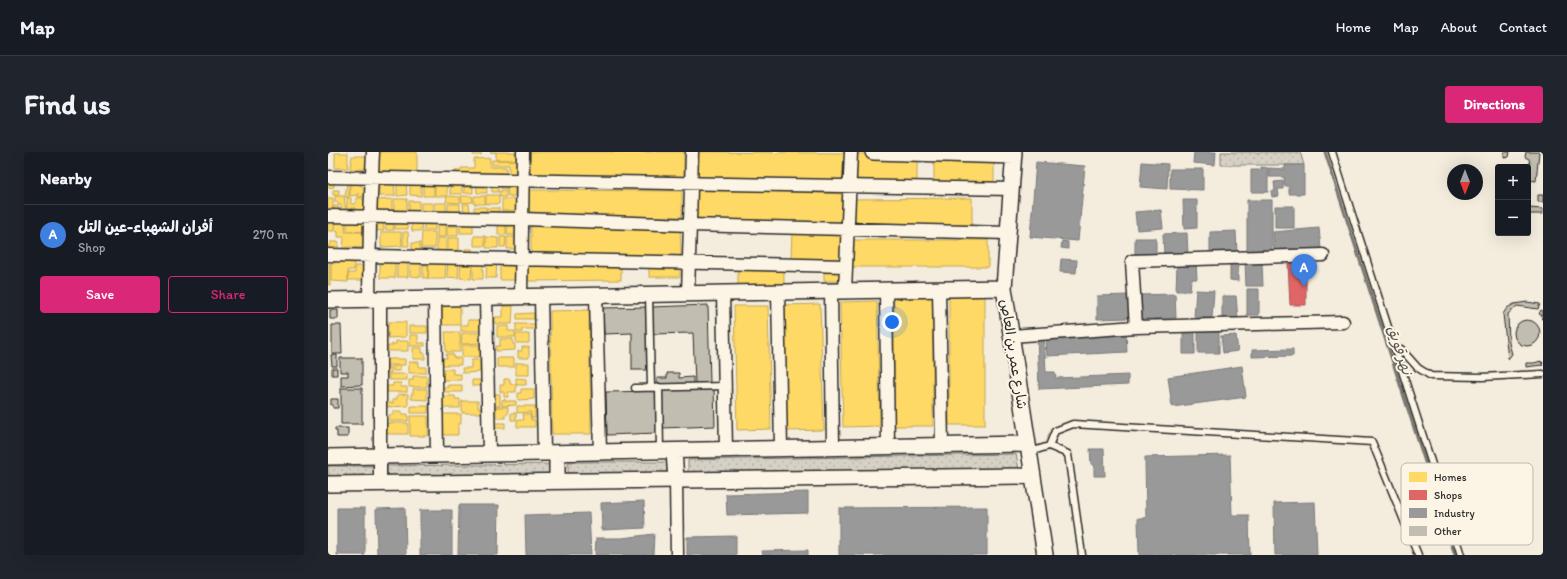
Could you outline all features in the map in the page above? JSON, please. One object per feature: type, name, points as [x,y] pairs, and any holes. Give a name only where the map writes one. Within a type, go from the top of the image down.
[{"type":"street","points":[[373,152],[370,257],[374,299],[380,483]]},
{"type":"street","points":[[521,297],[523,152]]},
{"type":"street","points":[[688,294],[692,152]]},
{"type":"street","points":[[833,448],[838,291],[846,266],[851,152]]},
{"type":"street","points":[[873,152],[1014,154]]},
{"type":"street","name":"شارع عمر بن العاص","points":[[1014,154],[1004,288],[1045,555]]},
{"type":"street","points":[[328,177],[1012,190]]},
{"type":"street","points":[[328,216],[523,219],[1008,233]]},
{"type":"street","points":[[328,255],[846,266]]},
{"type":"street","points":[[1136,327],[1132,261],[1323,255]]},
{"type":"street","points":[[328,300],[1004,288]]},
{"type":"street","points":[[886,290],[888,446]]},
{"type":"street","points":[[939,290],[942,445]]},
{"type":"street","points":[[778,292],[781,449]]},
{"type":"street","points":[[723,293],[726,450]]},
{"type":"street","points":[[541,296],[551,453],[557,481]]},
{"type":"street","points":[[596,296],[600,452]]},
{"type":"street","points":[[486,297],[489,454]]},
{"type":"street","points":[[435,298],[437,455]]},
{"type":"street","points":[[1011,336],[1136,327],[1343,322]]},
{"type":"street","points":[[328,458],[942,445],[1028,448]]},
{"type":"street","points":[[667,451],[676,480],[677,555]]},
{"type":"street","points":[[328,484],[1033,476]]},
{"type":"lane","points":[[1332,152],[1432,463]]},
{"type":"lane","points":[[648,294],[651,387]]},
{"type":"lane","points":[[1396,349],[1401,349],[1418,368],[1431,376],[1482,377],[1543,374]]},
{"type":"lane","points":[[635,388],[725,386]]},
{"type":"lane","points":[[659,387],[667,451]]},
{"type":"lane","points":[[1049,446],[1055,431],[1073,424],[1372,442],[1401,513]]},
{"type":"lane","points":[[1028,448],[1049,446],[1068,454],[1082,555]]},
{"type":"lane","points":[[1414,545],[1418,555]]},
{"type":"lane","points":[[1458,545],[1461,555]]},
{"type":"shaded area","points":[[1221,152],[1300,152],[1304,165],[1221,165]]},
{"type":"shaded area","points":[[1016,454],[1019,469],[688,474],[688,460]]},
{"type":"shaded area","points":[[568,462],[667,462],[667,473],[568,473]]},
{"type":"shaded area","points":[[554,464],[554,474],[387,476],[387,466]]},
{"type":"shaded area","points":[[328,466],[375,466],[375,477],[328,477]]},
{"type":"building: Homes","points":[[378,152],[417,152],[417,173],[377,173]]},
{"type":"building: Homes","points":[[473,152],[481,152],[481,155],[473,155]]},
{"type":"building: Homes","points":[[496,152],[515,152],[516,160],[496,160]]},
{"type":"building: Homes","points":[[530,152],[684,152],[684,178],[530,176]]},
{"type":"building: Homes","points":[[695,152],[847,153],[846,189],[694,183]]},
{"type":"building: Homes","points":[[335,153],[348,153],[348,168],[335,168]]},
{"type":"building: Homes","points":[[917,153],[917,190],[855,190],[855,154]]},
{"type":"building: Homes","points":[[352,156],[367,156],[366,169],[350,169]]},
{"type":"building: Homes","points":[[490,158],[490,167],[506,167],[507,176],[455,176],[455,170],[461,170],[461,168],[474,168],[474,159]]},
{"type":"building: Homes","points":[[934,158],[994,158],[994,188],[934,188]]},
{"type":"building: Homes","points":[[492,160],[516,160],[515,179],[509,179],[509,165],[492,165]]},
{"type":"building: Homes","points":[[332,179],[336,182],[336,184],[334,183],[334,187],[328,188],[328,184],[332,184]]},
{"type":"building: Homes","points":[[394,181],[395,196],[379,196],[379,182]]},
{"type":"building: Homes","points":[[410,181],[421,181],[421,196],[410,195]]},
{"type":"building: Homes","points":[[423,181],[434,181],[434,196],[423,196]]},
{"type":"building: Homes","points":[[435,181],[447,182],[447,196],[435,196]]},
{"type":"building: Homes","points":[[486,181],[487,193],[477,193],[476,182]]},
{"type":"building: Homes","points":[[397,182],[406,182],[407,195],[397,196]]},
{"type":"building: Homes","points":[[450,182],[462,182],[462,194],[450,194]]},
{"type":"building: Homes","points":[[347,183],[349,183],[349,197],[345,197]]},
{"type":"building: Homes","points":[[350,183],[354,185],[354,183],[359,183],[359,185],[363,188],[366,188],[366,196],[358,197],[358,193],[357,195],[350,196]]},
{"type":"building: Homes","points":[[492,186],[498,186],[498,192],[492,192]]},
{"type":"building: Homes","points":[[501,186],[506,186],[506,189],[501,189]]},
{"type":"building: Homes","points":[[464,187],[473,187],[473,193],[464,193]]},
{"type":"building: Homes","points":[[507,188],[515,188],[515,196],[508,196]]},
{"type":"building: Homes","points":[[694,188],[844,194],[843,226],[693,220]]},
{"type":"building: Homes","points":[[333,190],[339,190],[339,195],[333,195]]},
{"type":"building: Homes","points":[[527,190],[682,191],[682,217],[527,215]]},
{"type":"building: Homes","points":[[499,191],[506,191],[506,197],[500,197]]},
{"type":"building: Homes","points":[[486,195],[499,195],[499,204],[486,204]]},
{"type":"building: Homes","points":[[335,196],[344,196],[346,211],[341,211],[341,205],[338,205],[338,202],[335,202]]},
{"type":"building: Homes","points":[[447,196],[460,197],[460,203],[446,202]]},
{"type":"building: Homes","points":[[461,196],[472,196],[473,202],[462,203]]},
{"type":"building: Homes","points":[[474,196],[485,196],[485,204],[474,204]]},
{"type":"building: Homes","points":[[328,198],[333,198],[333,211],[328,211]]},
{"type":"building: Homes","points":[[347,198],[351,198],[351,204],[354,204],[356,203],[356,198],[363,198],[363,200],[365,200],[365,211],[355,211],[355,208],[351,208],[351,213],[347,213]]},
{"type":"building: Homes","points":[[972,198],[972,225],[851,226],[851,199]]},
{"type":"building: Homes","points":[[392,199],[392,212],[377,213],[376,200]]},
{"type":"building: Homes","points":[[394,199],[407,199],[407,213],[394,213]]},
{"type":"building: Homes","points":[[502,199],[517,199],[517,211],[502,211]]},
{"type":"building: Homes","points":[[409,201],[419,201],[419,214],[409,214]]},
{"type":"building: Homes","points":[[421,203],[432,203],[432,215],[421,214]]},
{"type":"building: Homes","points":[[434,203],[446,203],[446,214],[434,214]]},
{"type":"building: Homes","points":[[448,204],[460,204],[460,212],[448,212]]},
{"type":"building: Homes","points":[[463,204],[469,204],[470,211],[464,211]]},
{"type":"building: Homes","points":[[334,206],[338,206],[338,211],[334,211]]},
{"type":"building: Homes","points":[[474,207],[486,207],[486,211],[474,211]]},
{"type":"building: Homes","points":[[487,208],[499,208],[499,212],[487,212]]},
{"type":"building: Homes","points":[[328,218],[334,218],[334,231],[328,231]]},
{"type":"building: Homes","points":[[473,219],[473,233],[460,233],[460,220]]},
{"type":"building: Homes","points":[[335,220],[346,220],[345,232],[366,232],[366,248],[346,247],[345,252],[343,251],[344,237],[338,237],[338,232],[335,231]]},
{"type":"building: Homes","points":[[424,220],[435,220],[435,230],[424,230]]},
{"type":"building: Homes","points":[[347,221],[365,222],[365,232],[347,231]]},
{"type":"building: Homes","points":[[411,221],[421,221],[422,231],[412,231]]},
{"type":"building: Homes","points":[[498,221],[506,221],[506,235],[498,235]]},
{"type":"building: Homes","points":[[507,221],[517,221],[517,235],[507,235]]},
{"type":"building: Homes","points":[[437,222],[446,222],[446,237],[437,237]]},
{"type":"building: Homes","points":[[383,223],[384,230],[377,231],[377,224]]},
{"type":"building: Homes","points":[[395,223],[408,224],[408,229],[395,229]]},
{"type":"building: Homes","points":[[385,224],[393,224],[394,230],[386,230]]},
{"type":"building: Homes","points":[[680,224],[681,256],[531,258],[531,226]]},
{"type":"building: Homes","points":[[447,226],[458,226],[458,236],[447,236]]},
{"type":"building: Homes","points":[[792,230],[845,232],[843,262],[791,260]]},
{"type":"building: Homes","points":[[381,232],[401,232],[402,246],[381,247]]},
{"type":"building: Homes","points":[[403,232],[408,232],[409,246],[403,246]]},
{"type":"building: Homes","points":[[422,232],[435,232],[435,248],[421,248]]},
{"type":"building: Homes","points":[[474,236],[485,236],[485,246],[474,246]]},
{"type":"building: Homes","points":[[486,237],[498,238],[498,248],[486,248]]},
{"type":"building: Homes","points":[[500,237],[506,237],[505,247],[500,247]]},
{"type":"building: Homes","points":[[507,237],[517,237],[516,249],[507,249]]},
{"type":"building: Homes","points":[[437,238],[446,238],[446,253],[437,253]]},
{"type":"building: Homes","points":[[448,238],[459,238],[459,250],[448,251]]},
{"type":"building: Homes","points":[[851,240],[988,240],[988,267],[851,267]]},
{"type":"building: Homes","points":[[330,242],[339,242],[337,251],[328,253],[328,245],[330,245]]},
{"type":"building: Homes","points":[[412,243],[420,243],[420,251],[412,251]]},
{"type":"building: Homes","points":[[465,249],[472,249],[472,254],[465,254]]},
{"type":"building: Homes","points":[[335,256],[354,257],[354,270],[348,270],[348,282],[331,281],[331,263],[335,263]]},
{"type":"building: Homes","points":[[380,258],[395,258],[395,278],[380,278]]},
{"type":"building: Homes","points":[[397,258],[408,258],[408,277],[397,277]]},
{"type":"building: Homes","points":[[448,259],[459,260],[458,278],[447,277]]},
{"type":"building: Homes","points":[[461,260],[472,261],[471,279],[460,278]]},
{"type":"building: Homes","points":[[473,260],[483,260],[483,279],[473,279]]},
{"type":"building: Homes","points":[[487,260],[497,260],[496,278],[486,278]]},
{"type":"building: Homes","points":[[410,262],[421,262],[421,277],[410,276]]},
{"type":"building: Homes","points":[[500,262],[516,262],[516,280],[500,280]]},
{"type":"building: Homes","points":[[527,262],[621,262],[621,280],[528,281]]},
{"type":"building: Homes","points":[[429,263],[446,264],[445,279],[428,279]]},
{"type":"building: Homes","points":[[328,264],[330,264],[330,285],[328,285]]},
{"type":"building: Homes","points":[[649,264],[680,264],[680,277],[649,277]]},
{"type":"building: Homes","points":[[423,265],[428,265],[428,278],[423,278]]},
{"type":"building: Homes","points":[[355,266],[366,266],[365,280],[348,280],[348,273],[355,273]]},
{"type":"building: Homes","points":[[824,269],[844,269],[844,281],[824,281]]},
{"type":"building: Homes","points":[[738,270],[784,271],[784,287],[738,285]]},
{"type":"building: Homes","points":[[894,296],[933,296],[933,426],[894,426]]},
{"type":"building: Homes","points":[[949,296],[985,296],[985,425],[949,425]]},
{"type":"building: Homes","points":[[877,301],[880,426],[843,427],[840,302]]},
{"type":"building: Homes","points":[[820,304],[824,430],[787,431],[784,305]]},
{"type":"building: Homes","points":[[441,305],[460,305],[460,325],[442,325]]},
{"type":"building: Homes","points":[[503,306],[513,306],[512,324],[495,324],[495,317],[503,317]]},
{"type":"building: Homes","points":[[734,306],[768,306],[771,429],[737,430]]},
{"type":"building: Homes","points":[[589,310],[591,434],[552,434],[550,311]]},
{"type":"building: Homes","points":[[534,313],[534,319],[517,319],[517,314]]},
{"type":"building: Homes","points":[[468,320],[480,320],[481,331],[461,331],[461,325],[468,325]]},
{"type":"building: Homes","points":[[388,322],[406,322],[406,337],[388,338]]},
{"type":"building: Homes","points":[[516,324],[535,324],[535,329],[522,329],[522,332],[516,332]]},
{"type":"building: Homes","points":[[409,326],[427,326],[427,333],[409,333]]},
{"type":"building: Homes","points":[[497,326],[508,326],[508,331],[515,331],[515,337],[497,337]]},
{"type":"building: Homes","points":[[445,332],[460,332],[460,352],[446,352]]},
{"type":"building: Homes","points":[[462,333],[481,333],[481,343],[461,344]]},
{"type":"building: Homes","points":[[516,334],[529,334],[529,343],[516,343]]},
{"type":"building: Homes","points":[[410,335],[418,335],[418,343],[425,343],[425,346],[410,346]]},
{"type":"building: Homes","points":[[500,339],[513,339],[515,350],[496,351],[496,346],[500,346]]},
{"type":"building: Homes","points":[[396,341],[408,341],[408,351],[388,351],[388,346],[396,344]]},
{"type":"building: Homes","points":[[462,345],[481,345],[481,357],[462,357]]},
{"type":"building: Homes","points":[[522,347],[529,347],[529,358],[518,358],[518,351],[522,351]]},
{"type":"building: Homes","points":[[413,348],[422,348],[422,353],[425,353],[425,359],[413,359]]},
{"type":"building: Homes","points":[[446,354],[453,354],[454,358],[461,358],[461,365],[442,365],[442,358],[447,358]]},
{"type":"building: Homes","points":[[497,358],[514,358],[514,367],[497,367]]},
{"type":"building: Homes","points":[[386,359],[405,359],[405,365],[386,365]]},
{"type":"building: Homes","points":[[471,360],[480,360],[480,372],[463,373],[462,368],[471,368]]},
{"type":"building: Homes","points":[[409,362],[419,362],[419,367],[426,367],[426,373],[409,373]]},
{"type":"building: Homes","points":[[516,363],[529,363],[529,375],[516,375]]},
{"type":"building: Homes","points":[[393,366],[400,366],[400,371],[393,371]]},
{"type":"building: Homes","points":[[387,367],[391,367],[391,373],[387,373]]},
{"type":"building: Homes","points":[[442,369],[453,369],[453,374],[461,374],[461,380],[442,380]]},
{"type":"building: Homes","points":[[389,374],[407,374],[407,380],[389,380]]},
{"type":"building: Homes","points":[[413,376],[427,376],[427,387],[409,387],[409,380],[413,380]]},
{"type":"building: Homes","points":[[516,378],[526,379],[526,385],[516,385]]},
{"type":"building: Homes","points":[[504,379],[510,379],[510,384],[516,384],[516,392],[508,392],[508,397],[504,397],[504,392],[500,392],[500,385],[504,385]]},
{"type":"building: Homes","points":[[472,380],[480,380],[480,386],[472,386]]},
{"type":"building: Homes","points":[[393,383],[401,383],[401,387],[407,387],[407,392],[387,392],[387,386],[393,386]]},
{"type":"building: Homes","points":[[448,385],[462,385],[462,392],[444,392],[444,387],[448,387]]},
{"type":"building: Homes","points":[[413,389],[427,389],[427,400],[411,399]]},
{"type":"building: Homes","points":[[521,389],[534,389],[534,399],[518,400],[518,393],[521,393]]},
{"type":"building: Homes","points":[[408,394],[408,406],[387,407],[387,403],[393,403],[393,399],[397,399],[397,395]]},
{"type":"building: Homes","points":[[495,394],[500,394],[500,406],[494,406]]},
{"type":"building: Homes","points":[[441,396],[455,396],[455,399],[460,399],[460,408],[441,408]]},
{"type":"building: Homes","points":[[505,399],[505,401],[516,401],[516,405],[502,406],[502,400]]},
{"type":"building: Homes","points":[[462,401],[478,401],[478,408],[483,408],[483,413],[462,413]]},
{"type":"building: Homes","points":[[411,406],[428,406],[428,413],[411,413]]},
{"type":"building: Homes","points":[[517,406],[535,406],[535,418],[531,418],[531,412],[517,413]]},
{"type":"building: Homes","points":[[496,407],[508,407],[508,414],[505,414],[505,418],[496,418]]},
{"type":"building: Homes","points":[[393,411],[402,411],[402,414],[408,414],[408,421],[389,421],[389,415],[393,415]]},
{"type":"building: Homes","points":[[511,413],[516,413],[516,420],[511,420]]},
{"type":"building: Homes","points":[[441,414],[461,414],[461,424],[458,424],[458,435],[441,435]]},
{"type":"building: Homes","points":[[523,414],[530,414],[531,420],[535,420],[535,427],[517,427],[517,420],[524,420]]},
{"type":"building: Homes","points":[[410,416],[428,416],[428,436],[410,436]]},
{"type":"building: Homes","points":[[387,423],[408,423],[408,434],[387,434]]},
{"type":"building: Homes","points":[[495,423],[505,423],[505,428],[495,428]]},
{"type":"building: Shops","points":[[1306,263],[1306,305],[1290,305],[1288,264]]},
{"type":"building: Industry","points":[[1194,152],[1216,152],[1215,165],[1193,163]]},
{"type":"building: Industry","points":[[1036,162],[1085,166],[1078,241],[1030,237]]},
{"type":"building: Industry","points":[[1142,162],[1168,164],[1167,189],[1140,187]]},
{"type":"building: Industry","points":[[1285,165],[1304,165],[1304,194],[1289,194],[1289,186],[1284,186],[1284,177],[1269,177],[1269,168],[1285,169]]},
{"type":"building: Industry","points":[[1261,167],[1268,168],[1268,192],[1251,192],[1251,170],[1261,170]]},
{"type":"building: Industry","points":[[1170,169],[1203,169],[1203,190],[1170,189]]},
{"type":"building: Industry","points":[[1283,181],[1283,189],[1278,189],[1279,196],[1272,197],[1271,191],[1275,191],[1274,182]]},
{"type":"building: Industry","points":[[1183,200],[1197,200],[1197,228],[1184,229]]},
{"type":"building: Industry","points":[[1247,200],[1272,200],[1272,251],[1247,251]]},
{"type":"building: Industry","points":[[1275,206],[1294,206],[1294,228],[1275,228]]},
{"type":"building: Industry","points":[[1161,210],[1163,228],[1137,230],[1135,212]]},
{"type":"building: Industry","points":[[1319,228],[1321,249],[1274,252],[1273,232]]},
{"type":"building: Industry","points":[[1236,231],[1237,253],[1210,253],[1210,232]]},
{"type":"building: Industry","points":[[1187,233],[1188,255],[1164,256],[1163,234]]},
{"type":"building: Industry","points":[[1135,238],[1156,238],[1156,256],[1135,256]]},
{"type":"building: Industry","points":[[1062,241],[1068,242],[1068,249],[1061,248]]},
{"type":"building: Industry","points":[[1061,259],[1077,260],[1076,273],[1060,272]]},
{"type":"building: Industry","points":[[1245,262],[1262,262],[1263,286],[1246,286]]},
{"type":"building: Industry","points":[[1196,263],[1197,279],[1191,279],[1190,291],[1176,291],[1177,264]]},
{"type":"building: Industry","points":[[1230,264],[1238,264],[1238,281],[1230,280]]},
{"type":"building: Industry","points":[[1247,289],[1259,289],[1259,315],[1247,315]]},
{"type":"building: Industry","points":[[1196,290],[1214,291],[1212,318],[1194,317]]},
{"type":"building: Industry","points":[[1175,294],[1176,318],[1139,319],[1138,295]]},
{"type":"building: Industry","points":[[1129,295],[1129,318],[1097,319],[1097,296]]},
{"type":"building: Industry","points":[[1222,296],[1236,296],[1238,320],[1222,320]]},
{"type":"building: Industry","points":[[1126,331],[1127,352],[1047,356],[1046,335]]},
{"type":"building: Industry","points":[[1198,331],[1219,331],[1219,353],[1198,353]]},
{"type":"building: Industry","points":[[1183,332],[1195,332],[1195,354],[1183,354]]},
{"type":"building: Industry","points":[[1037,335],[1044,335],[1046,372],[1055,372],[1056,378],[1128,375],[1128,385],[1039,389]]},
{"type":"building: Industry","points":[[1236,335],[1238,351],[1223,353],[1221,336]]},
{"type":"building: Industry","points":[[1293,349],[1293,356],[1252,357],[1252,350]]},
{"type":"building: Industry","points":[[1242,366],[1246,397],[1172,407],[1168,377]]},
{"type":"building: Industry","points":[[1090,449],[1104,449],[1105,476],[1094,476],[1094,465],[1091,464]]},
{"type":"building: Industry","points":[[1230,455],[1232,515],[1249,515],[1250,555],[1139,555],[1138,518],[1146,518],[1145,457]]},
{"type":"building: Industry","points":[[808,492],[808,513],[727,515],[726,494]]},
{"type":"building: Industry","points":[[644,501],[645,528],[602,530],[601,503]]},
{"type":"building: Industry","points":[[1315,502],[1317,555],[1275,555],[1274,503]]},
{"type":"building: Industry","points":[[459,505],[499,505],[498,555],[458,555]]},
{"type":"building: Industry","points":[[987,507],[987,555],[839,555],[839,508]]},
{"type":"building: Industry","points":[[337,508],[365,508],[365,555],[337,555]]},
{"type":"building: Industry","points":[[405,508],[406,555],[377,555],[376,509]]},
{"type":"building: Industry","points":[[420,510],[452,510],[452,555],[420,555]]},
{"type":"building: Industry","points":[[589,513],[591,555],[526,555],[525,515]]},
{"type":"building: Industry","points":[[654,534],[653,555],[595,555],[596,538],[622,538]]},
{"type":"building: Industry","points":[[736,536],[736,555],[687,555],[687,537]]},
{"type":"building: Industry","points":[[808,550],[808,555],[763,555],[762,551]]},
{"type":"building: Other","points":[[1504,152],[1510,152],[1509,157],[1504,158]]},
{"type":"building: Other","points":[[1526,152],[1539,152],[1536,181],[1531,180],[1531,164],[1529,159],[1525,157]]},
{"type":"building: Other","points":[[1538,195],[1543,195],[1543,202],[1538,202]]},
{"type":"building: Other","points":[[1531,208],[1543,209],[1543,214],[1531,214]]},
{"type":"building: Other","points":[[1527,302],[1540,304],[1538,309],[1517,306],[1508,314],[1509,343],[1512,354],[1508,359],[1503,314],[1507,308],[1514,304]]},
{"type":"building: Other","points":[[708,305],[710,383],[695,383],[693,333],[651,334],[650,307]]},
{"type":"building: Other","points":[[647,307],[648,370],[632,370],[632,333],[604,334],[603,308]]},
{"type":"building: Other","points":[[330,310],[338,310],[338,319],[330,319]]},
{"type":"building: Other","points":[[1541,310],[1543,311],[1543,316],[1539,314]]},
{"type":"building: Other","points":[[1527,320],[1536,324],[1540,333],[1536,342],[1527,346],[1518,342],[1514,333],[1518,324]]},
{"type":"building: Other","points":[[332,325],[341,325],[342,354],[332,354]]},
{"type":"building: Other","points":[[331,355],[337,355],[337,366],[332,366]]},
{"type":"building: Other","points":[[340,358],[362,358],[362,385],[341,386],[341,376],[348,376],[348,372],[340,372]]},
{"type":"building: Other","points":[[1541,361],[1541,363],[1543,362],[1542,366],[1526,367],[1526,363]]},
{"type":"building: Other","points":[[332,368],[337,368],[337,375],[332,375]]},
{"type":"building: Other","points":[[667,373],[679,373],[679,378],[693,377],[693,385],[657,386],[657,378],[667,378]]},
{"type":"building: Other","points":[[341,388],[362,388],[362,424],[341,424]]},
{"type":"building: Other","points":[[714,388],[715,426],[662,428],[661,390]]},
{"type":"building: Other","points":[[656,391],[657,433],[607,435],[606,392]]},
{"type":"building: Other","points":[[331,399],[338,399],[338,408],[333,408],[333,405],[331,405]]},
{"type":"building: Other","points":[[335,428],[348,428],[348,437],[337,437],[337,431],[335,431]]},
{"type":"waterway","name":"نهر قويق","points":[[1325,152],[1425,463]]},
{"type":"waterway","name":"نهر قويق","points":[[1452,545],[1455,555]]},
{"type":"place","name":"أفران الشهباء-عين التل","points":[[1304,287]]}]
